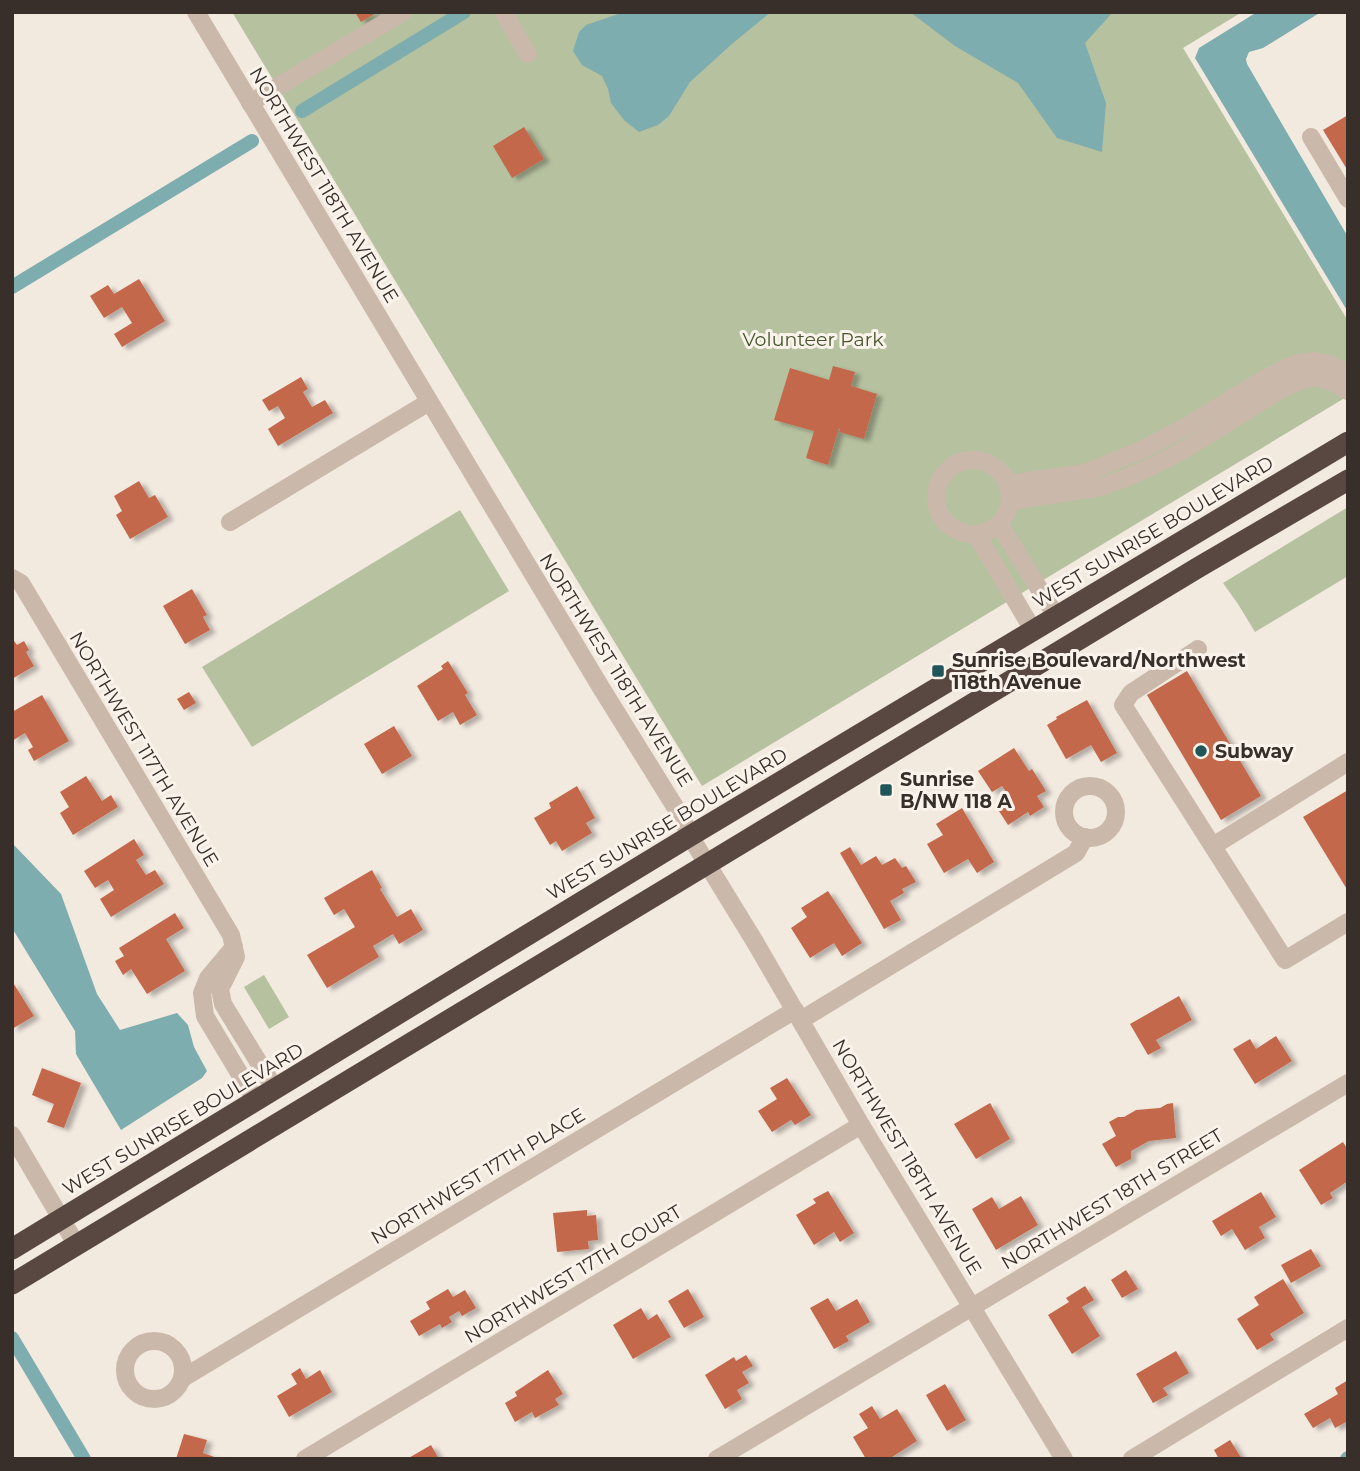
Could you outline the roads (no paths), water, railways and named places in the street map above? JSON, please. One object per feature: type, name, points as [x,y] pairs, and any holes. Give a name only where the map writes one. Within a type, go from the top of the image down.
[{"type":"highway","name":"WEST SUNRISE BOULEVARD","points":[[12,1249],[690,836],[1348,442]]},
{"type":"highway","points":[[12,1284],[1199,567],[1348,480]]},
{"type":"street","name":"NORTHWEST 118TH AVENUE","points":[[196,12],[682,818],[690,836],[861,1125],[1064,1459]]},
{"type":"street","points":[[250,103],[403,12]]},
{"type":"street","points":[[503,12],[528,54]]},
{"type":"street","points":[[1311,137],[1348,199]]},
{"type":"street","points":[[1009,493],[1084,473],[1141,450],[1189,425],[1254,385],[1299,363],[1315,361],[1331,364],[1348,373]]},
{"type":"street","points":[[1009,493],[1101,487],[1115,482],[1183,450],[1266,398],[1303,380],[1317,378],[1348,391]]},
{"type":"street","points":[[230,522],[429,402]]},
{"type":"street","points":[[978,460],[989,464],[1004,476],[1009,493],[1007,513],[999,524],[989,531],[963,533],[953,538],[936,503],[936,492],[946,471],[956,464],[978,460]]},
{"type":"street","points":[[999,524],[1056,617]]},
{"type":"street","points":[[976,534],[1032,631]]},
{"type":"street","name":"NORTHWEST 117TH AVENUE","points":[[12,578],[21,583],[231,935],[234,947]]},
{"type":"street","points":[[1198,649],[1131,693],[1123,705],[1286,960],[1348,922]]},
{"type":"street","points":[[1213,846],[1348,762]]},
{"type":"street","name":"NORTHWEST 17TH PLACE","points":[[183,1378],[1076,853],[1085,837]]},
{"type":"street","points":[[234,947],[236,957],[220,989],[223,1004],[275,1089]]},
{"type":"street","points":[[234,947],[208,978],[202,993],[205,1016],[256,1101]]},
{"type":"street","points":[[220,1041],[239,1029]]},
{"type":"street","name":"NORTHWEST 18TH STREET","points":[[717,1459],[1348,1083]]},
{"type":"street","name":"NORTHWEST 17TH COURT","points":[[305,1459],[861,1125]]},
{"type":"street","points":[[12,1135],[76,1244]]},
{"type":"street","points":[[1132,1459],[1348,1328]]},
{"type":"water","points":[[624,12],[771,12],[690,82],[669,116],[658,125],[639,132],[624,120],[611,103],[602,76],[582,65],[573,51],[579,32],[586,25]]},
{"type":"water","points":[[910,12],[1113,12],[1085,43],[1106,103],[1102,152],[1057,138],[1018,83],[955,46]]},
{"type":"water","points":[[1257,12],[1321,12],[1263,48],[1249,52],[1246,59],[1348,237],[1348,312],[1195,58],[1199,48]]},
{"type":"water","points":[[12,843],[61,894],[97,994],[120,1030],[177,1013],[188,1025],[194,1047],[207,1071],[202,1078],[121,1130],[76,1054],[75,1031],[12,928]]},
{"type":"waterway","points":[[302,111],[464,12]]},
{"type":"waterway","points":[[12,287],[252,141]]},
{"type":"waterway","points":[[12,1338],[84,1459]]},
{"type":"place","name":"Sunrise Boulevard/Northwest 118th Avenue","points":[[938,671]]},
{"type":"place","name":"Subway","points":[[1201,751]]},
{"type":"place","name":"Sunrise B/NW 118 A","points":[[886,790]]},
{"type":"park label","name":"Volunteer Park","points":[[813,339]]}]
